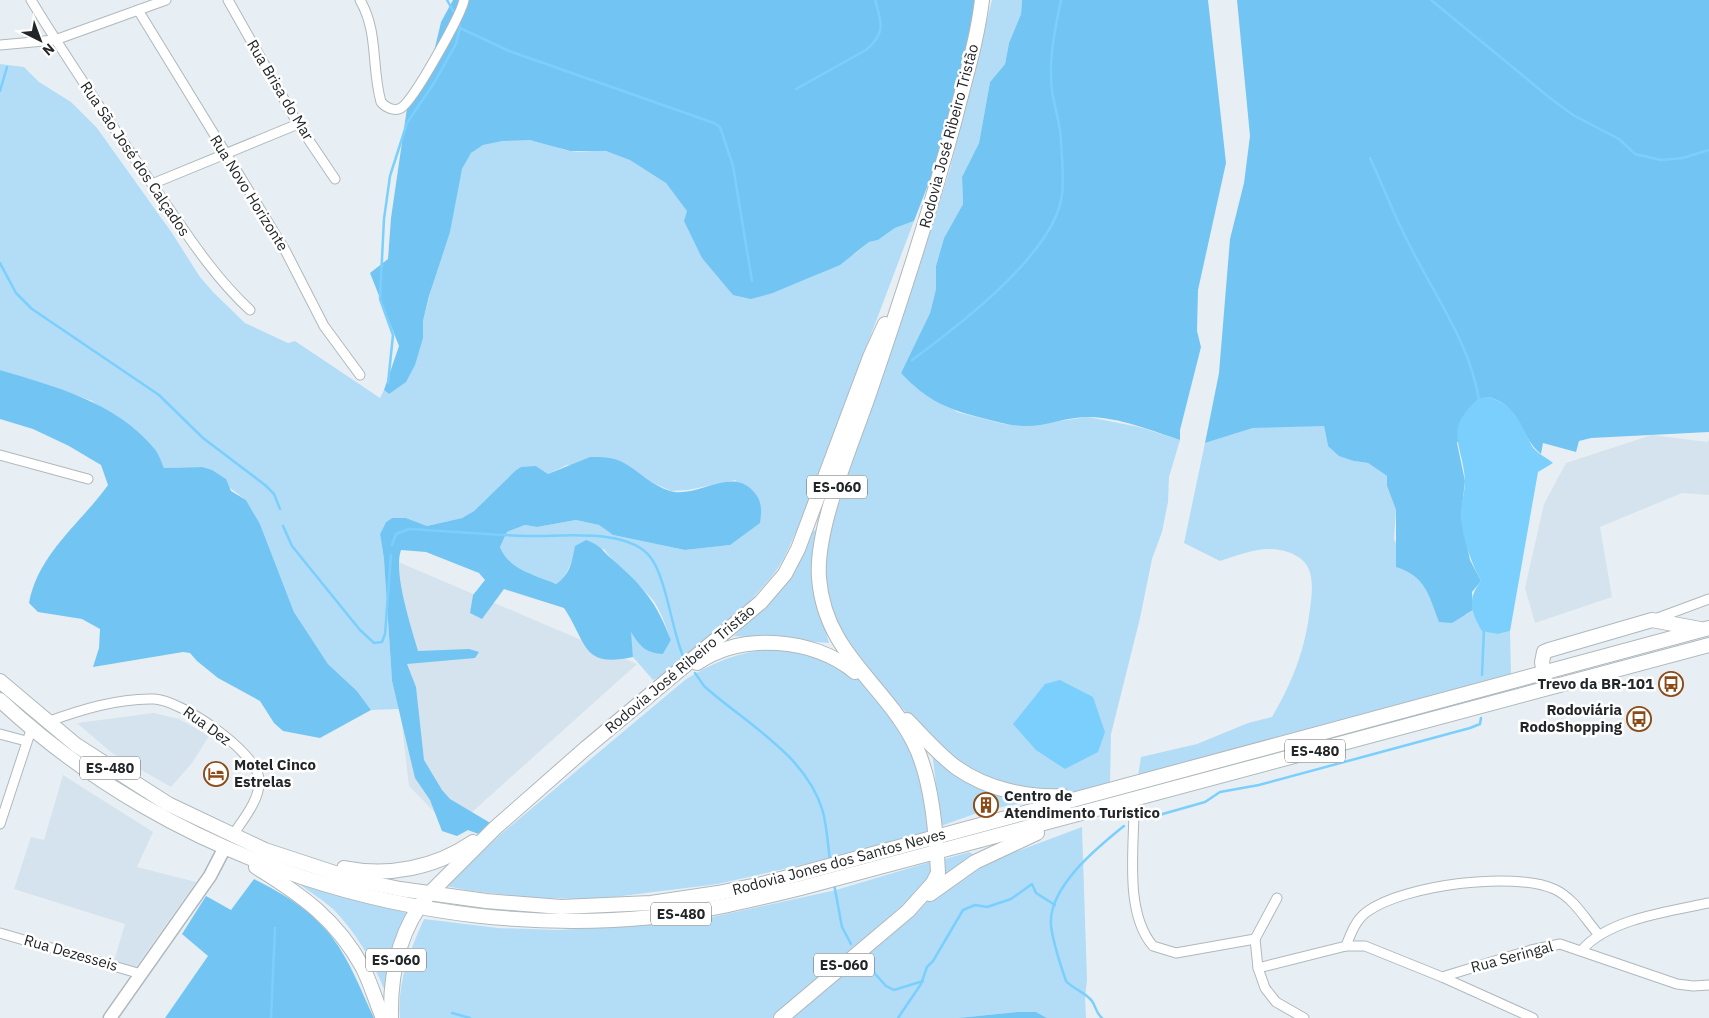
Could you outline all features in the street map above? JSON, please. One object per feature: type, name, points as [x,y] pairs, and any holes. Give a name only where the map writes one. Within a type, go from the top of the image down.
[{"type":"main road","name":"Rodovia José Ribeiro Tristão","points":[[781,1018],[908,911],[934,883],[938,873],[927,776],[920,756],[885,698],[848,655],[835,636],[824,607],[819,577],[821,547],[829,510],[911,270],[952,130],[977,31],[982,0]]},
{"type":"main road","name":"Rodovia José Ribeiro Tristão","points":[[391,1018],[392,976],[400,945],[418,907],[430,893],[495,828],[586,748],[761,602],[784,574],[798,549],[812,514],[870,357],[911,270]]},
{"type":"main road","points":[[1547,688],[1543,673],[1544,652],[1652,620],[1706,629]]},
{"type":"main road","name":"Rodovia Jones dos Santos Neves","points":[[0,700],[29,735],[144,806],[227,850],[307,879],[418,907],[527,920],[589,920],[651,917],[738,903],[936,845],[1087,796],[1706,629]]},
{"type":"main road","points":[[653,693],[712,655],[737,646],[774,643],[804,647],[846,664],[885,698],[956,767],[967,774],[990,784],[1026,795],[1039,797],[1087,796]]},
{"type":"main road","name":"Rodovia Jones dos Santos Neves","points":[[0,681],[46,722],[76,745],[150,794],[232,836],[265,850],[313,864],[353,879],[486,901],[561,907],[651,903],[744,888],[1084,814],[1709,645]]},
{"type":"main road","points":[[908,911],[955,874],[975,862],[1006,846],[1084,814]]},
{"type":"main road","points":[[313,864],[378,872],[409,869],[429,864],[465,848],[495,828]]},
{"type":"main road","points":[[227,850],[308,901],[327,918],[349,945],[364,970],[382,1018]]},
{"type":"street","name":"Rua São José dos Calçados","points":[[31,0],[55,40],[184,232],[227,288],[250,310]]},
{"type":"street","points":[[0,44],[55,40],[166,0]]},
{"type":"street","name":"Rua Brisa do Mar","points":[[228,0],[298,124],[335,179]]},
{"type":"street","points":[[360,0],[371,22],[381,102],[389,108],[396,110],[403,107],[422,80],[451,30],[464,0]]},
{"type":"street","name":"Rua Novo Horizonte","points":[[138,10],[285,250],[324,326],[360,375]]},
{"type":"street","points":[[152,184],[298,124]]},
{"type":"street","points":[[0,455],[88,479]]},
{"type":"street","points":[[1652,620],[1709,599]]},
{"type":"street","name":"Rua Dez","points":[[46,722],[82,710],[129,701],[155,699],[170,701],[188,710],[214,729],[256,766],[259,780],[257,792],[232,836]]},
{"type":"street","points":[[0,734],[29,735],[0,824]]},
{"type":"street","points":[[1134,800],[1134,888],[1136,912],[1139,924],[1153,946],[1176,953],[1256,939]]},
{"type":"street","points":[[110,1018],[227,850]]},
{"type":"street","points":[[1346,946],[1353,929],[1362,916],[1380,905],[1425,889],[1459,883],[1510,880],[1554,889],[1577,907],[1599,935]]},
{"type":"street","points":[[1277,898],[1256,939],[1258,968],[1265,988],[1276,1002],[1304,1018]]},
{"type":"street","points":[[1582,950],[1599,935],[1653,915],[1709,903]]},
{"type":"street","name":"Rua Dezesseis","points":[[0,933],[141,974]]},
{"type":"street","name":"Rua Seringal","points":[[1442,977],[1547,945],[1566,945],[1677,984],[1709,985]]},
{"type":"street","name":"Rua Seringal","points":[[1258,968],[1346,946],[1365,946],[1442,977],[1533,1018]]},
{"type":"shaded area","points":[[453,0],[978,0],[936,164],[914,221],[895,228],[878,240],[869,242],[840,265],[773,293],[751,299],[733,295],[702,258],[684,221],[687,211],[666,183],[630,160],[606,151],[570,151],[530,140],[502,141],[483,145],[471,153],[462,169],[450,232],[429,296],[423,321],[423,338],[415,365],[406,382],[389,394],[384,390],[399,346],[370,273],[388,259],[391,218],[407,108],[428,77],[441,22]]},
{"type":"shaded area","points":[[992,0],[1022,0],[1021,14],[1009,43],[1005,64],[990,82],[979,143],[962,177],[963,204],[944,238],[936,266],[936,289],[930,313],[901,373],[957,412],[1004,424],[1023,426],[1088,417],[1139,427],[1180,440],[1169,477],[1168,502],[1162,532],[1152,559],[1140,618],[1111,734],[1110,784],[1088,791],[1048,792],[1006,786],[961,765],[946,753],[870,676],[838,633],[823,589],[828,539],[865,419],[911,292],[950,169]]},
{"type":"shaded area","points":[[1022,0],[1208,0],[1226,163],[1198,290],[1197,331],[1201,347],[1180,430],[1180,440],[1134,425],[1098,417],[1079,417],[1031,426],[1000,423],[961,412],[939,403],[920,391],[901,373],[930,313],[936,289],[936,266],[944,238],[963,204],[962,177],[979,143],[990,82],[1005,64],[1009,43],[1021,14]]},
{"type":"shaded area","points":[[1237,0],[1709,0],[1709,432],[1591,438],[1579,441],[1576,452],[1543,443],[1541,454],[1528,439],[1508,408],[1489,397],[1457,443],[1465,481],[1461,517],[1470,560],[1481,581],[1472,592],[1473,610],[1452,623],[1439,622],[1425,588],[1414,576],[1396,567],[1396,510],[1387,486],[1387,476],[1368,463],[1339,456],[1328,446],[1324,426],[1253,428],[1205,443],[1219,373],[1230,239],[1244,183],[1250,136]]},
{"type":"shaded area","points":[[0,64],[24,67],[39,82],[71,102],[97,128],[172,233],[200,277],[245,323],[288,343],[295,341],[380,398],[384,390],[389,394],[423,338],[423,321],[462,169],[470,154],[487,143],[517,139],[537,141],[570,151],[612,152],[646,168],[667,184],[677,196],[694,224],[716,268],[733,295],[773,293],[814,276],[856,253],[869,242],[878,240],[895,228],[914,221],[797,530],[786,554],[768,581],[702,647],[667,673],[653,680],[633,657],[630,631],[663,654],[671,640],[661,614],[653,600],[604,549],[572,561],[564,578],[556,584],[516,566],[504,555],[500,547],[507,532],[525,525],[537,527],[576,520],[599,525],[613,535],[685,550],[730,545],[736,480],[688,490],[671,491],[649,481],[637,472],[567,465],[548,474],[536,466],[515,471],[474,511],[462,518],[427,526],[406,518],[392,518],[386,522],[380,534],[384,559],[392,681],[399,709],[371,710],[357,691],[328,664],[294,612],[260,524],[246,500],[202,467],[164,468],[154,448],[92,401],[0,370]]},
{"type":"shaded area","points":[[0,370],[62,390],[102,407],[121,418],[138,431],[155,449],[164,468],[202,467],[212,470],[226,479],[231,491],[246,500],[260,524],[294,612],[328,664],[357,691],[371,710],[320,738],[283,731],[274,723],[260,701],[218,678],[190,653],[183,652],[93,667],[99,648],[100,629],[82,619],[38,612],[29,603],[41,569],[51,554],[108,485],[101,465],[69,446],[33,429],[0,419]]},
{"type":"shaded area","points":[[1489,397],[1511,410],[1534,448],[1553,463],[1538,472],[1510,631],[1498,634],[1482,631],[1473,612],[1472,600],[1481,581],[1474,567],[1461,523],[1465,481],[1457,438],[1461,420],[1468,409],[1479,398]]},
{"type":"shaded area","points":[[1300,425],[1324,426],[1328,446],[1354,461],[1368,463],[1387,476],[1387,486],[1396,510],[1394,539],[1408,571],[1419,578],[1429,594],[1466,615],[1473,610],[1478,624],[1498,634],[1510,631],[1511,676],[1138,776],[1141,757],[1197,744],[1248,723],[1272,717],[1286,691],[1297,665],[1308,624],[1312,589],[1310,571],[1306,564],[1292,553],[1272,549],[1249,552],[1220,561],[1184,543],[1205,443],[1253,428]]},
{"type":"shaded area","points":[[1652,435],[1707,442],[1709,440],[1709,495],[1682,493],[1600,527],[1612,597],[1535,623],[1525,588],[1544,504],[1566,463]]},
{"type":"shaded area","points":[[590,457],[620,461],[657,485],[670,491],[691,491],[724,482],[744,484],[756,494],[760,502],[760,523],[730,545],[685,550],[613,535],[599,525],[576,520],[537,527],[525,525],[507,532],[500,547],[504,555],[516,566],[531,574],[556,584],[567,572],[575,546],[586,540],[601,548],[641,587],[660,615],[671,640],[663,654],[652,652],[644,648],[631,632],[633,657],[616,660],[595,656],[588,650],[564,608],[504,589],[482,619],[470,613],[473,595],[485,580],[479,573],[426,552],[401,550],[399,572],[401,585],[418,651],[469,649],[479,652],[475,658],[407,664],[416,687],[424,760],[442,790],[450,799],[492,824],[481,835],[468,830],[457,836],[442,831],[430,800],[415,778],[392,681],[384,559],[380,534],[386,522],[392,518],[406,518],[427,526],[462,518],[474,511],[521,467],[536,466],[548,474]]},
{"type":"shaded area","points":[[817,530],[820,534],[821,615],[829,643],[734,636],[787,583],[799,563],[811,531]]},
{"type":"shaded area","points":[[382,555],[637,664],[452,830],[409,786]]},
{"type":"shaded area","points":[[772,649],[814,656],[834,663],[852,673],[875,693],[903,733],[921,776],[930,829],[923,837],[718,884],[598,899],[536,898],[472,891],[446,886],[500,835],[685,680],[727,659]]},
{"type":"shaded area","points":[[1540,676],[1541,682],[943,845],[942,840]]},
{"type":"shaded area","points":[[1060,680],[1093,697],[1105,732],[1098,752],[1065,769],[1036,750],[1013,724],[1045,684]]},
{"type":"shaded area","points":[[154,713],[179,719],[209,736],[192,763],[171,787],[112,753],[77,723]]},
{"type":"shaded area","points":[[932,751],[1010,798],[1026,802],[997,808],[994,797],[975,802],[977,813],[941,826]]},
{"type":"shaded area","points":[[63,775],[153,832],[137,867],[196,882],[135,968],[114,961],[125,924],[14,889],[31,837],[44,840]]},
{"type":"shaded area","points":[[1082,827],[1087,980],[1085,998],[1086,1018],[1047,1018],[1036,1012],[1017,1012],[958,1018],[791,1018],[939,892],[994,860]]},
{"type":"shaded area","points":[[969,852],[974,855],[944,876],[945,859]]},
{"type":"shaded area","points":[[930,862],[933,870],[927,884],[772,1018],[400,1018],[403,979],[409,955],[424,919],[498,928],[558,930],[685,923],[836,890]]},
{"type":"shaded area","points":[[254,879],[296,903],[331,936],[344,955],[374,1018],[165,1018],[208,956],[182,934],[206,896],[231,910]]},
{"type":"shaded area","points":[[299,884],[407,913],[393,945],[385,991],[369,958],[349,927],[333,909]]},
{"type":"shaded area","points":[[1036,1012],[1047,1018],[958,1018]]},
{"type":"waterway","points":[[447,0],[456,16]]},
{"type":"waterway","points":[[796,89],[866,50],[872,44],[877,38],[881,27],[875,0]]},
{"type":"waterway","points":[[912,360],[977,309],[1001,287],[1042,241],[1055,217],[1062,195],[1063,168],[1061,136],[1052,90],[1051,67],[1061,0]]},
{"type":"waterway","points":[[1431,0],[1550,98],[1573,115],[1619,139],[1635,154],[1661,160],[1683,158],[1709,150]]},
{"type":"waterway","points":[[388,383],[393,335],[380,299],[384,219],[390,176],[407,123],[434,83],[456,44],[460,28],[458,21]]},
{"type":"waterway","points":[[460,28],[509,51],[714,123],[720,127],[733,166],[752,281]]},
{"type":"waterway","points":[[0,91],[7,67]]},
{"type":"waterway","points":[[1370,158],[1403,232],[1459,338],[1468,358],[1479,400]]},
{"type":"waterway","points":[[0,263],[16,293],[32,309],[159,395],[203,438],[265,485],[274,494],[280,509]]},
{"type":"waterway","points":[[283,526],[292,546],[360,630],[374,643],[382,642],[385,634],[391,555]]},
{"type":"waterway","points":[[392,545],[396,534],[409,529],[512,535],[594,536],[627,542],[641,548],[651,558],[656,567],[665,591],[675,633],[683,656]]},
{"type":"waterway","points":[[1482,675],[1484,629]]},
{"type":"waterway","points":[[695,673],[704,686],[773,742],[803,773],[815,792],[823,812],[830,861]]},
{"type":"waterway","points":[[1145,819],[1205,802],[1220,792],[1259,785],[1470,728],[1480,724],[1481,718]]},
{"type":"waterway","points":[[1102,1018],[1089,998],[1066,981],[1053,939],[1052,911],[1057,896],[1077,869],[1101,845],[1124,826]]},
{"type":"waterway","points":[[834,884],[842,927],[851,944]]},
{"type":"waterway","points":[[898,1018],[921,984],[927,967],[933,961],[963,910],[975,905],[987,907],[1011,899],[1032,884],[1036,893],[1055,905]]},
{"type":"waterway","points":[[271,1018],[275,928]]},
{"type":"waterway","points":[[868,966],[886,986],[894,990],[923,981]]},
{"type":"waterway","points":[[452,1013],[470,1018]]},
{"type":"place","name":"Trevo da BR-101","points":[[1671,684]]},
{"type":"place","name":"Rodoviária RodoShopping","points":[[1639,719]]},
{"type":"place","name":"Motel Cinco Estrelas","points":[[216,774]]},
{"type":"place","name":"Centro de Atendimento Turistico","points":[[986,805]]}]
